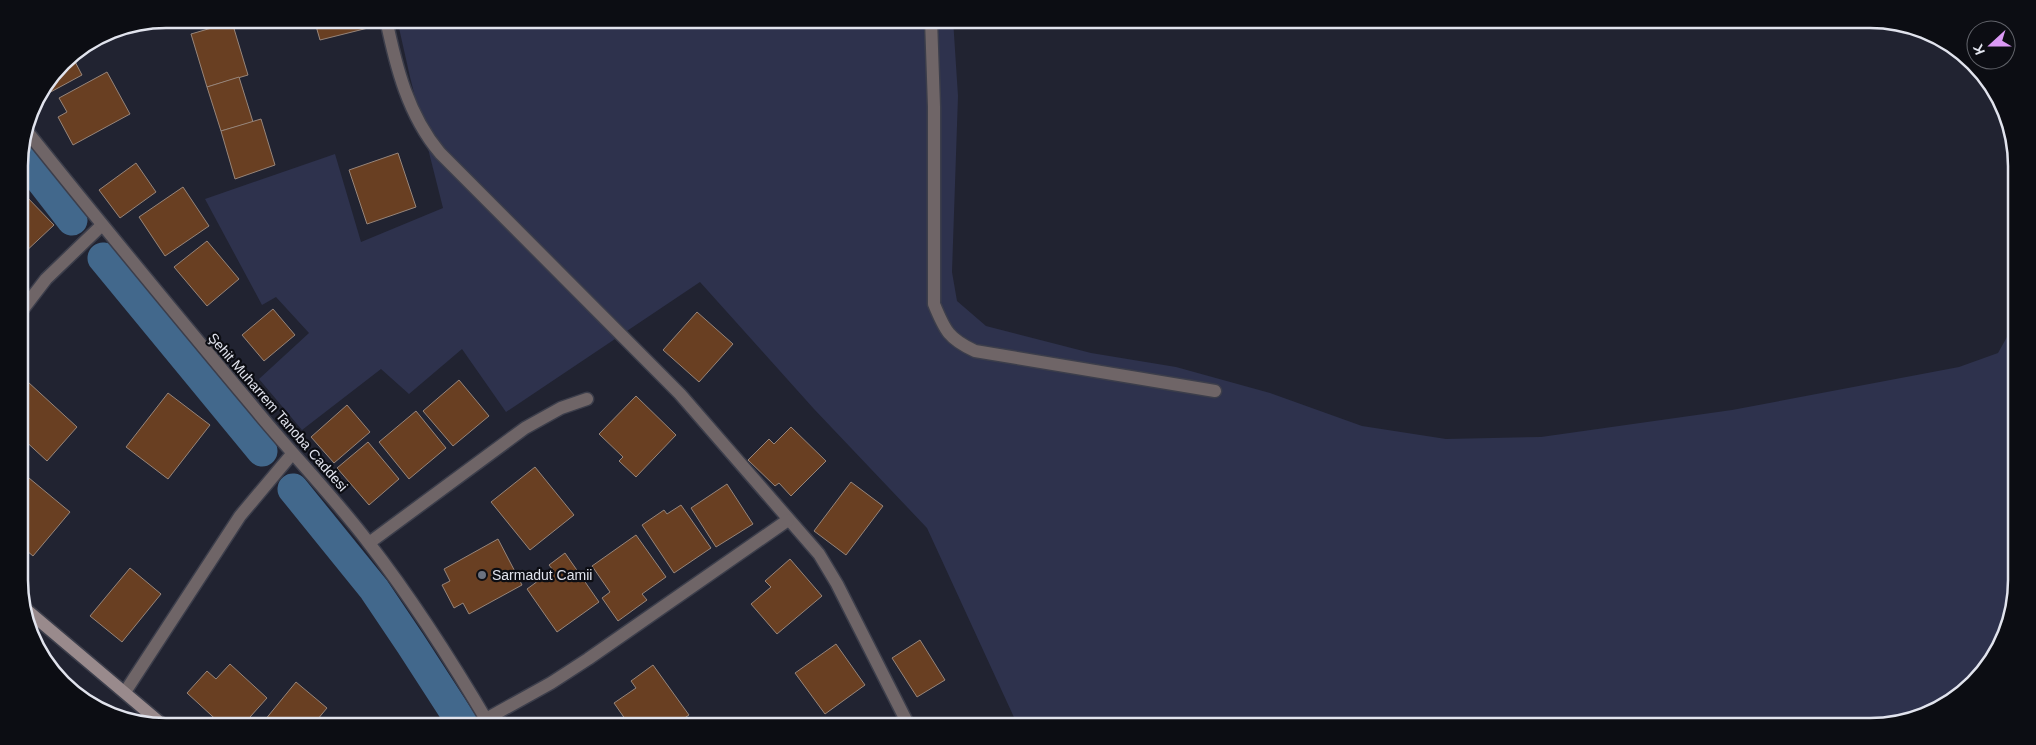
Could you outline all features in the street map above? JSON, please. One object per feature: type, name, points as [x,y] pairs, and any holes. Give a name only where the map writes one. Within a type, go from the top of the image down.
[{"type":"main road","points":[[32,615],[153,717]]},
{"type":"street","points":[[388,28],[406,94],[426,137],[674,387],[819,554],[837,584],[905,718]]},
{"type":"street","points":[[931,28],[934,107],[934,304],[943,327],[958,343],[976,351],[1215,391]]},
{"type":"street","name":"Şehit Muharrem Tanoba Caddesi","points":[[31,136],[292,454],[336,501],[369,543],[409,599],[485,718]]},
{"type":"street","points":[[28,303],[46,279],[102,225]]},
{"type":"street","points":[[369,543],[525,428],[561,408],[587,399]]},
{"type":"street","points":[[125,692],[240,516],[292,454]]},
{"type":"street","points":[[496,718],[588,659],[788,520]]},
{"type":"shaded area","points":[[399,28],[954,28],[958,96],[952,272],[957,301],[986,326],[1091,353],[1176,367],[1270,393],[1362,426],[1446,439],[1541,437],[1732,410],[1959,367],[1998,353],[2008,335],[2008,580],[2007,598],[2001,624],[1985,656],[1955,689],[1940,699],[1915,710],[1880,717],[1014,718],[927,528],[814,409],[700,282],[506,412],[462,349],[409,394],[381,369],[302,430],[259,379],[309,333],[276,297],[262,305],[205,199],[335,154],[361,242],[443,208]]},
{"type":"building","points":[[212,28],[234,28],[248,75],[207,87],[191,34]]},
{"type":"building","points":[[317,28],[368,28],[320,40]]},
{"type":"building","points":[[75,62],[82,75],[48,94],[56,81]]},
{"type":"building","points":[[107,72],[130,114],[73,145],[58,117],[67,112],[59,98]]},
{"type":"building","points":[[239,77],[253,122],[221,131],[207,87]]},
{"type":"building","points":[[261,119],[275,165],[235,179],[221,131]]},
{"type":"building","points":[[398,153],[416,207],[367,224],[349,170]]},
{"type":"building","points":[[136,163],[156,192],[120,218],[99,190]]},
{"type":"building","points":[[183,187],[209,226],[165,256],[139,217]]},
{"type":"building","points":[[28,198],[54,225],[28,250]]},
{"type":"building","points":[[207,241],[239,279],[207,306],[174,267]]},
{"type":"building","points":[[273,309],[295,335],[264,361],[242,335]]},
{"type":"building","points":[[697,312],[733,344],[699,382],[663,350]]},
{"type":"building","points":[[459,380],[489,416],[453,446],[423,411]]},
{"type":"building","points":[[27,383],[77,427],[47,461],[27,443]]},
{"type":"building","points":[[168,393],[210,425],[168,479],[126,447]]},
{"type":"building","points":[[636,396],[676,435],[636,477],[619,461],[623,457],[599,434]]},
{"type":"building","points":[[347,405],[370,432],[334,463],[311,437]]},
{"type":"building","points":[[416,411],[446,448],[409,479],[379,442]]},
{"type":"building","points":[[791,427],[826,461],[791,496],[779,483],[775,486],[748,460],[769,439],[774,444]]},
{"type":"building","points":[[368,442],[399,479],[369,505],[337,468]]},
{"type":"building","points":[[535,467],[574,515],[530,550],[491,502]]},
{"type":"building","points":[[29,478],[70,512],[33,556],[27,551],[27,480]]},
{"type":"building","points":[[851,482],[883,506],[846,555],[814,531]]},
{"type":"building","points":[[727,484],[753,524],[716,547],[691,508]]},
{"type":"building","points":[[681,505],[711,548],[674,573],[642,525],[664,510],[667,514]]},
{"type":"building","points":[[636,535],[666,577],[642,594],[647,600],[618,621],[602,598],[610,592],[592,566]]},
{"type":"building","name":"Sarmadut Camii","points":[[498,539],[522,585],[469,614],[463,603],[454,608],[442,585],[450,581],[444,569]]},
{"type":"building","points":[[565,553],[599,602],[557,632],[527,589],[553,570],[549,565]]},
{"type":"building","points":[[790,559],[822,596],[777,634],[751,604],[771,587],[765,581]]},
{"type":"building","points":[[130,568],[161,594],[122,642],[90,616]]},
{"type":"building","points":[[920,640],[945,680],[917,697],[892,658]]},
{"type":"building","points":[[836,644],[865,685],[825,714],[795,673]]},
{"type":"building","points":[[230,664],[267,698],[249,718],[214,718],[187,693],[207,671],[216,679]]},
{"type":"building","points":[[653,665],[689,715],[685,718],[624,718],[614,703],[636,688],[631,681]]},
{"type":"building","points":[[296,682],[327,708],[319,718],[267,718]]},
{"type":"waterway","points":[[28,163],[72,220]]},
{"type":"waterway","points":[[103,258],[262,451]]},
{"type":"waterway","points":[[293,489],[374,589],[459,718]]},
{"type":"place","name":"Sarmadut Camii","points":[[482,575]]}]
